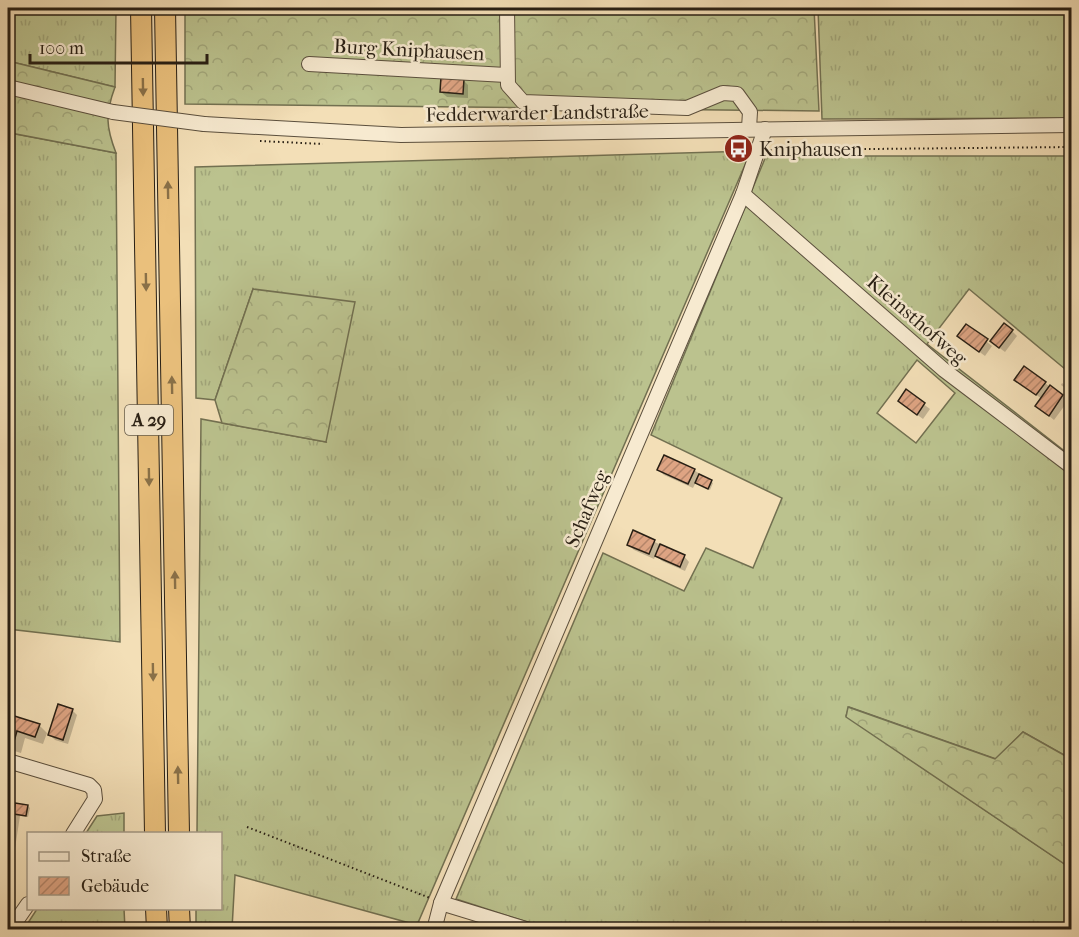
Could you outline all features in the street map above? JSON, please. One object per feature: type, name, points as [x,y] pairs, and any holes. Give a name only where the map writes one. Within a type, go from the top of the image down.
[{"type":"highway","name":"A 29","points":[[141,8],[155,832]]},
{"type":"highway","name":"A 29","points":[[165,8],[179,832]]},
{"type":"highway","points":[[156,910],[157,930]]},
{"type":"highway","points":[[179,910],[180,930]]},
{"type":"street","name":"Burg Kniphausen","points":[[507,8],[506,75],[508,85],[523,102],[687,108],[723,93],[737,94],[750,112],[749,128]]},
{"type":"street","name":"Burg Kniphausen","points":[[309,64],[506,75]]},
{"type":"street","name":"Fedderwarder Landstraße","points":[[8,87],[113,112],[204,124],[401,135],[749,128],[1071,125]]},
{"type":"street","name":"Schafweg","points":[[434,930],[441,903],[743,194],[765,129]]},
{"type":"street","name":"Kleinsthofweg","points":[[743,194],[944,370],[1071,467]]},
{"type":"street","points":[[8,761],[89,785],[94,790],[96,799],[74,832]]},
{"type":"street","points":[[441,903],[529,930]]},
{"type":"street","points":[[10,930],[27,905]]},
{"type":"path","points":[[761,146],[771,150],[1071,147]]},
{"type":"path","points":[[247,826],[441,903]]},
{"type":"green space","points":[[8,8],[116,8],[115,87],[8,61]]},
{"type":"green space","points":[[185,8],[814,8],[819,111],[185,104]]},
{"type":"green space","points":[[818,8],[1071,8],[1071,118],[822,119]]},
{"type":"green space","points":[[8,61],[115,87],[108,120],[110,136],[116,153],[11,133],[8,135]]},
{"type":"green space","points":[[10,133],[116,153],[120,642],[8,629],[8,151]]},
{"type":"green space","points":[[751,151],[417,925],[235,875],[232,929],[196,929],[196,910],[222,910],[222,832],[197,832],[201,419],[326,442],[253,289],[215,400],[196,398],[195,167]]},
{"type":"green space","points":[[766,156],[1071,156],[1071,374],[969,289],[927,344],[1071,456],[1071,759],[1023,732],[996,759],[849,707],[846,716],[1069,867],[1071,864],[1071,929],[552,930],[456,899],[603,553],[684,591],[706,548],[753,568],[782,498],[651,435]],"holes":[[[917,360],[955,393],[916,443],[877,413]]]},
{"type":"green space","points":[[253,289],[355,302],[326,442],[222,423],[215,400]]},
{"type":"green space","points":[[848,707],[995,759],[1023,732],[1071,759],[1071,864],[1069,867],[846,717]]},
{"type":"green space","points":[[124,813],[124,832],[87,832],[97,816]]},
{"type":"green space","points":[[36,910],[124,910],[125,929],[24,929]]},
{"type":"building","points":[[441,77],[464,79],[463,94],[440,92]]},
{"type":"building","points":[[1004,323],[1013,330],[999,348],[990,341]]},
{"type":"building","points":[[966,324],[988,339],[979,352],[957,336]]},
{"type":"building","points":[[1024,366],[1046,382],[1036,395],[1014,380]]},
{"type":"building","points":[[1050,385],[1063,395],[1049,416],[1035,406]]},
{"type":"building","points":[[906,389],[925,403],[917,415],[898,401]]},
{"type":"building","points":[[664,455],[695,469],[688,484],[657,470]]},
{"type":"building","points":[[699,474],[712,480],[708,489],[695,483]]},
{"type":"building","points":[[633,530],[655,540],[649,554],[627,545]]},
{"type":"building","points":[[660,544],[685,555],[680,567],[655,556]]},
{"type":"building","points":[[58,704],[73,709],[63,740],[48,735]]},
{"type":"building","points":[[8,714],[40,724],[35,737],[17,731],[13,745],[8,744]]},
{"type":"building","points":[[15,803],[28,805],[26,816],[14,814]]},
{"type":"place","name":"Kniphausen","points":[[738,149]]}]
